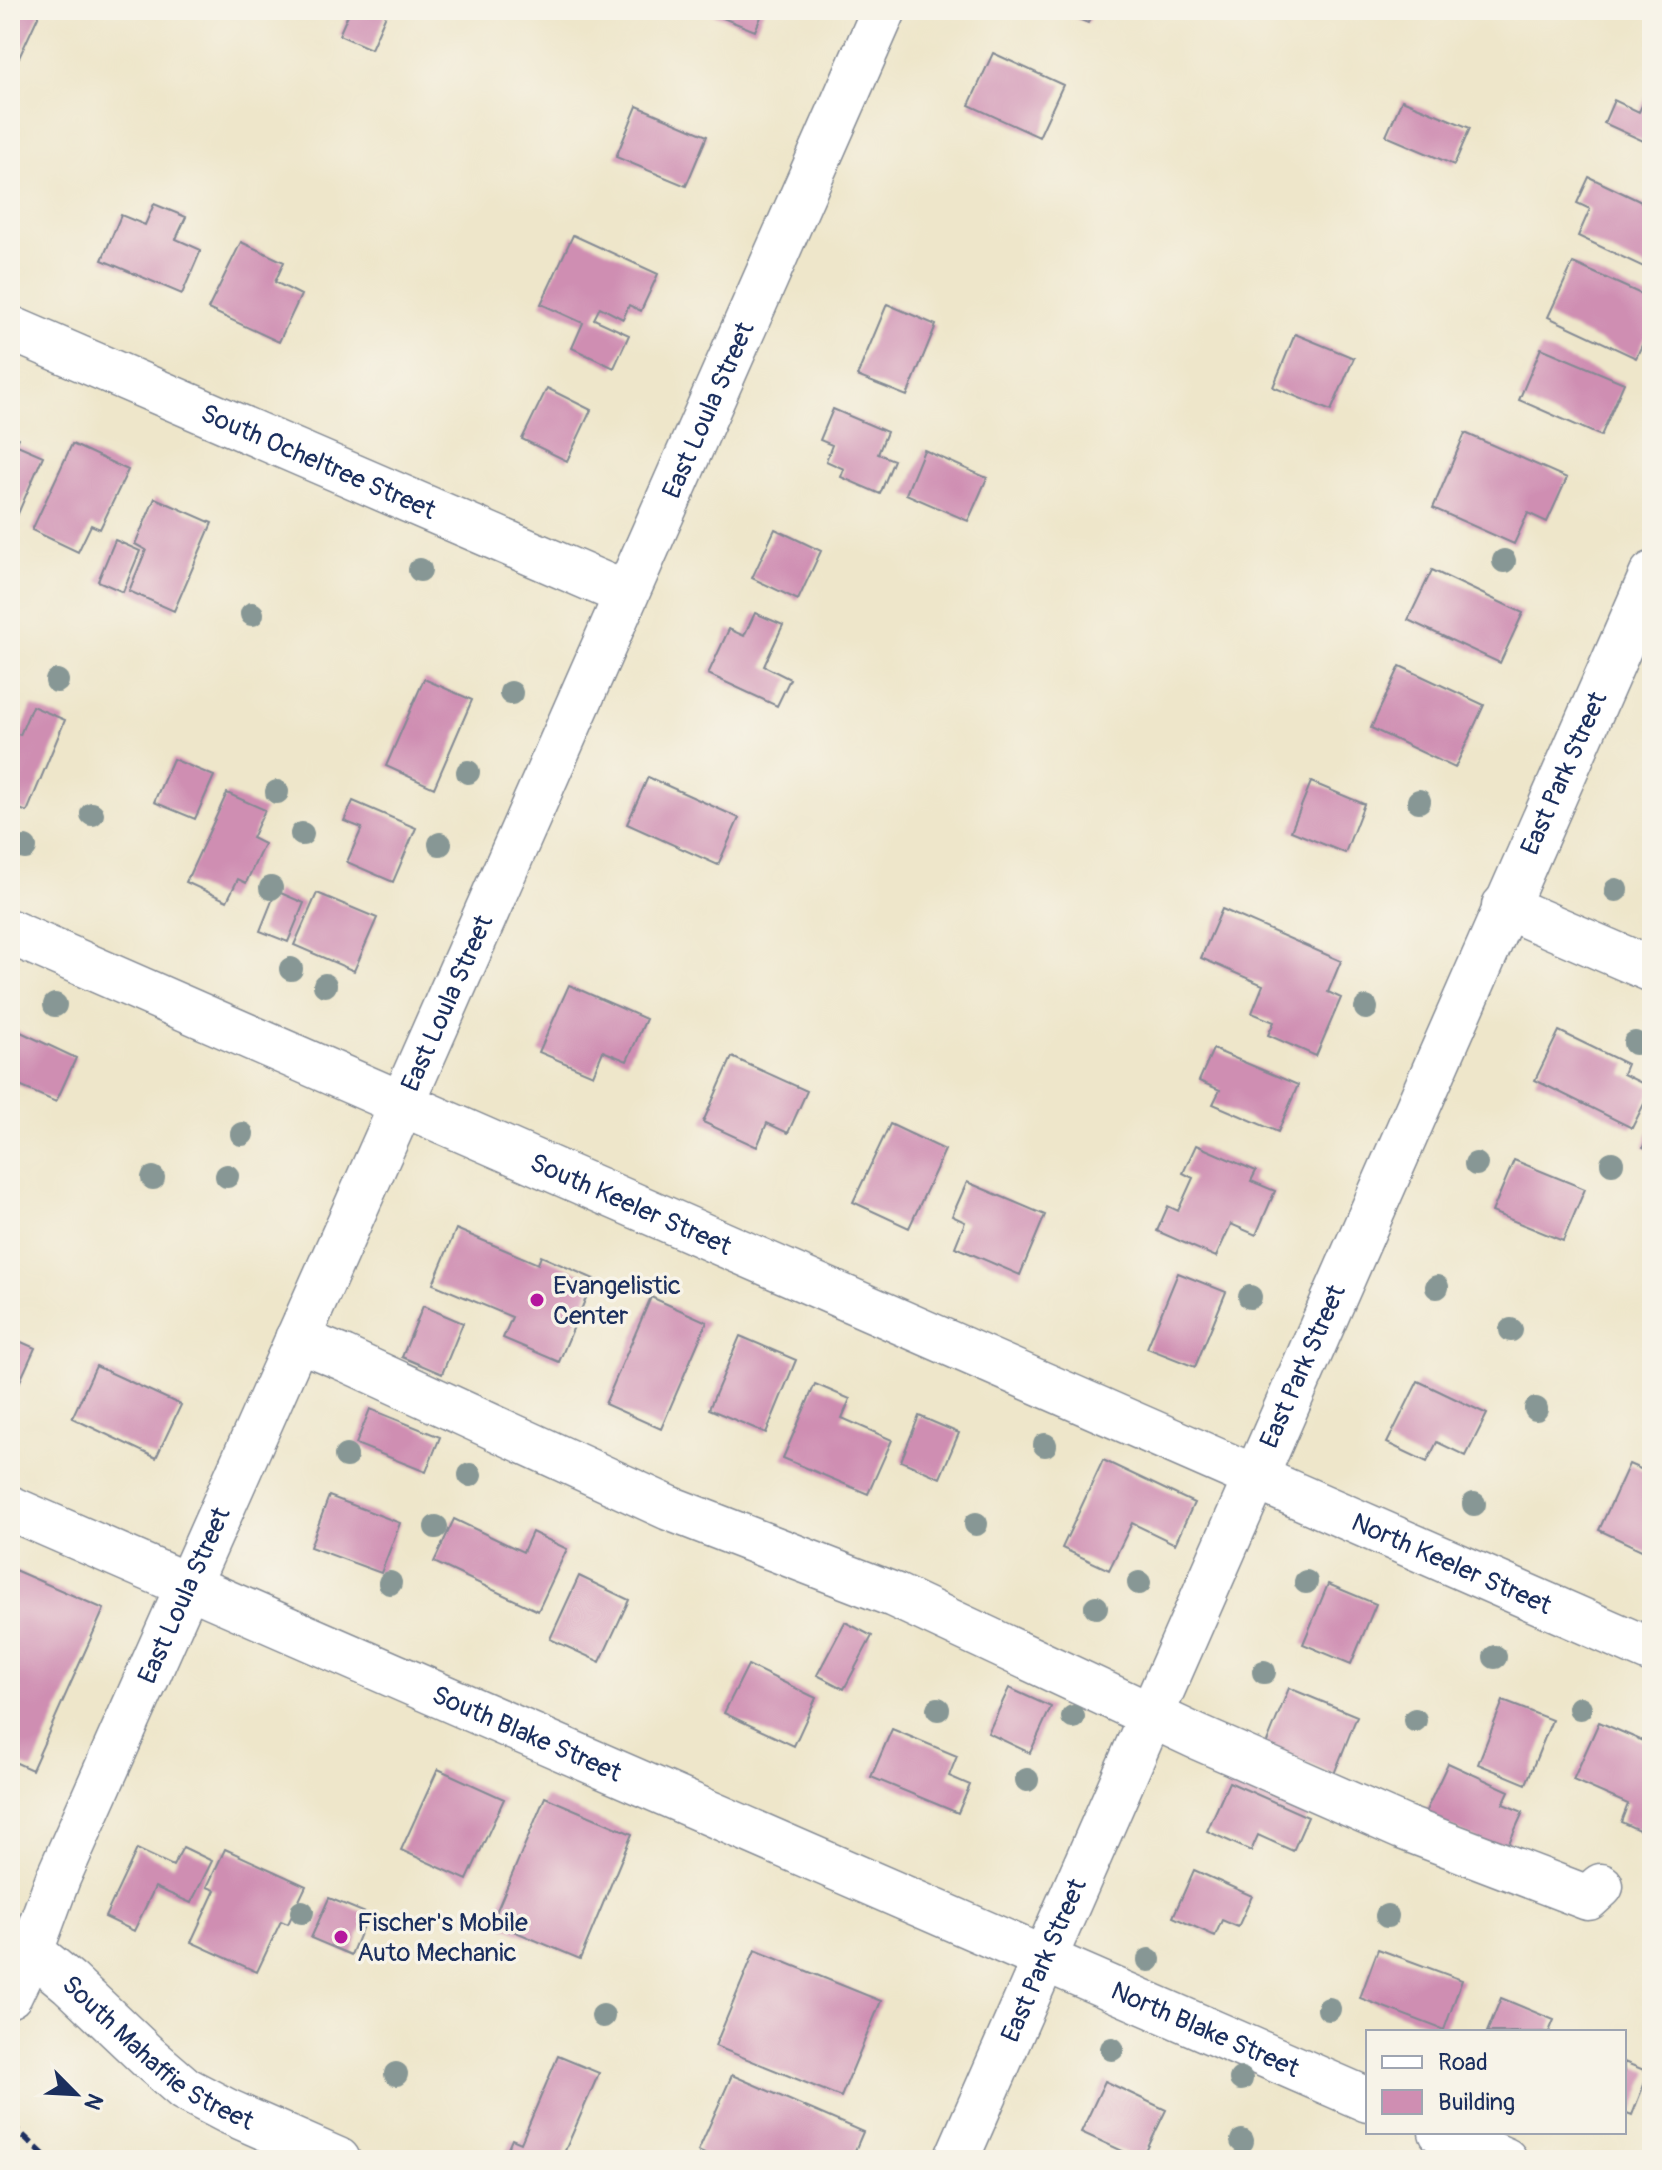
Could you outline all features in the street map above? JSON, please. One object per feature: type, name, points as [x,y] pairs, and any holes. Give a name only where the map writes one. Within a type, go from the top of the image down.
[{"type":"street","name":"East Loula Street","points":[[10,1995],[31,1951],[58,1878],[884,10]]},
{"type":"street","name":"South Ocheltree Street","points":[[10,328],[626,594]]},
{"type":"street","name":"East Park Street","points":[[956,2160],[1253,1476],[1652,574]]},
{"type":"street","points":[[1504,906],[1652,970]]},
{"type":"street","name":"South Keeler Street","points":[[10,932],[1253,1476]]},
{"type":"street","points":[[297,1339],[669,1508],[894,1595],[1150,1715],[1402,1827],[1588,1898],[1601,1886]]},
{"type":"street","name":"North Keeler Street","points":[[1253,1476],[1652,1651]]},
{"type":"street","name":"South Blake Street","points":[[10,1508],[1044,1959]]},
{"type":"street","name":"South Mahaffie Street","points":[[31,1951],[185,2089],[338,2160]]},
{"type":"street","name":"North Blake Street","points":[[1044,1959],[1366,2099]]},
{"type":"street","points":[[1446,2134],[1505,2160]]},
{"type":"building","points":[[10,10],[41,10],[18,60],[10,56]]},
{"type":"building","points":[[350,10],[388,10],[371,49],[339,35]]},
{"type":"building","points":[[703,10],[764,10],[755,31]]},
{"type":"building","points":[[1056,10],[1094,10],[1088,23]]},
{"type":"building","points":[[993,53],[1063,85],[1039,137],[969,105]]},
{"type":"building","points":[[1649,90],[1652,91],[1652,145],[1604,123],[1614,100],[1639,112]]},
{"type":"building","points":[[1402,100],[1470,128],[1454,165],[1386,136]]},
{"type":"building","points":[[637,106],[707,136],[686,186],[616,157]]},
{"type":"building","points":[[1589,177],[1652,207],[1652,271],[1578,236],[1590,209],[1577,203]]},
{"type":"building","points":[[154,204],[186,217],[176,239],[201,250],[182,294],[102,260],[121,215],[145,225]]},
{"type":"building","points":[[573,235],[658,274],[641,311],[629,305],[623,319],[600,307],[594,319],[629,335],[614,368],[572,348],[583,323],[541,304]]},
{"type":"building","points":[[241,242],[284,262],[275,282],[301,295],[279,342],[208,309]]},
{"type":"building","points":[[1573,263],[1652,299],[1652,324],[1636,358],[1548,317]]},
{"type":"building","points":[[887,304],[936,325],[907,396],[857,376]]},
{"type":"building","points":[[1295,334],[1354,358],[1331,411],[1273,387]]},
{"type":"building","points":[[1541,348],[1624,383],[1601,436],[1519,400]]},
{"type":"building","points":[[547,388],[591,410],[567,461],[522,439]]},
{"type":"building","points":[[833,409],[887,432],[878,454],[894,460],[880,494],[841,477],[844,469],[826,461],[832,445],[820,440]]},
{"type":"building","points":[[1465,433],[1567,478],[1547,522],[1528,513],[1514,544],[1433,508]]},
{"type":"building","points":[[10,434],[18,438],[15,444],[43,456],[10,532]]},
{"type":"building","points":[[72,444],[128,470],[100,529],[91,525],[78,552],[32,530]]},
{"type":"building","points":[[924,450],[987,478],[968,521],[906,494]]},
{"type":"building","points":[[155,498],[212,523],[174,611],[129,591],[146,550],[135,544]]},
{"type":"building","points":[[775,529],[821,551],[798,600],[752,578]]},
{"type":"building","points":[[115,540],[140,551],[123,592],[98,581]]},
{"type":"building","points":[[1432,570],[1523,613],[1500,663],[1408,620]]},
{"type":"building","points":[[755,613],[783,625],[764,666],[790,679],[777,706],[708,674],[729,629],[744,636]]},
{"type":"building","points":[[1400,666],[1484,705],[1455,768],[1371,728]]},
{"type":"building","points":[[424,679],[472,700],[434,788],[386,766]]},
{"type":"building","points":[[32,706],[65,720],[27,812],[10,805],[10,731],[20,735]]},
{"type":"building","points":[[173,759],[214,776],[195,819],[154,802]]},
{"type":"building","points":[[648,777],[739,818],[718,865],[627,824]]},
{"type":"building","points":[[1311,782],[1364,804],[1345,853],[1291,831]]},
{"type":"building","points":[[227,793],[265,810],[252,838],[264,844],[246,883],[238,879],[227,901],[186,882]]},
{"type":"building","points":[[353,801],[416,828],[393,882],[347,862],[362,828],[344,821]]},
{"type":"building","points":[[276,891],[304,903],[288,942],[260,931]]},
{"type":"building","points":[[317,893],[377,918],[354,971],[294,945]]},
{"type":"building","points":[[1222,909],[1341,961],[1328,992],[1341,998],[1316,1056],[1268,1035],[1274,1022],[1252,1013],[1263,985],[1201,958]]},
{"type":"building","points":[[569,985],[646,1019],[627,1061],[603,1051],[593,1075],[539,1052]]},
{"type":"building","points":[[10,1027],[76,1058],[56,1102],[13,1083],[10,1090]]},
{"type":"building","points":[[1559,1031],[1627,1064],[1623,1074],[1652,1088],[1632,1128],[1535,1080]]},
{"type":"building","points":[[1213,1049],[1298,1085],[1278,1132],[1213,1104],[1220,1090],[1199,1081]]},
{"type":"building","points":[[732,1057],[807,1091],[788,1133],[767,1123],[757,1147],[703,1122]]},
{"type":"building","points":[[890,1124],[945,1150],[909,1228],[853,1202]]},
{"type":"building","points":[[1652,1125],[1652,1151],[1643,1147]]},
{"type":"building","points":[[1196,1145],[1256,1171],[1251,1181],[1275,1191],[1256,1235],[1231,1224],[1216,1257],[1157,1231],[1168,1206],[1178,1211],[1193,1178],[1183,1173]]},
{"type":"building","points":[[1514,1160],[1585,1189],[1563,1241],[1492,1212]]},
{"type":"building","points":[[967,1182],[1045,1215],[1020,1275],[955,1247],[965,1222],[952,1216]]},
{"type":"building","points":[[456,1229],[538,1264],[541,1256],[594,1279],[559,1362],[503,1338],[512,1317],[433,1284]]},
{"type":"building","points":[[1178,1273],[1226,1292],[1195,1367],[1147,1348]]},
{"type":"building","points":[[651,1297],[707,1322],[661,1429],[605,1404]]},
{"type":"building","points":[[423,1306],[463,1323],[442,1374],[402,1357]]},
{"type":"building","points":[[740,1336],[796,1360],[766,1433],[709,1409]]},
{"type":"building","points":[[10,1337],[35,1348],[10,1403]]},
{"type":"building","points":[[96,1366],[181,1405],[156,1458],[72,1418]]},
{"type":"building","points":[[1418,1381],[1487,1414],[1466,1456],[1437,1442],[1427,1462],[1387,1443]]},
{"type":"building","points":[[815,1384],[850,1399],[842,1418],[892,1440],[868,1494],[783,1458]]},
{"type":"building","points":[[370,1409],[440,1437],[426,1472],[356,1444]]},
{"type":"building","points":[[919,1416],[959,1433],[940,1478],[901,1461]]},
{"type":"building","points":[[1103,1460],[1194,1503],[1175,1544],[1132,1523],[1109,1570],[1062,1548]]},
{"type":"building","points":[[1629,1464],[1652,1474],[1652,1555],[1599,1530]]},
{"type":"building","points":[[329,1496],[400,1523],[381,1573],[310,1547]]},
{"type":"building","points":[[454,1519],[523,1552],[532,1532],[567,1549],[538,1611],[434,1562]]},
{"type":"building","points":[[10,1568],[104,1609],[32,1770],[10,1760]]},
{"type":"building","points":[[579,1576],[629,1600],[600,1662],[550,1639]]},
{"type":"building","points":[[1328,1584],[1376,1604],[1351,1664],[1303,1644]]},
{"type":"building","points":[[845,1622],[872,1636],[844,1689],[817,1675]]},
{"type":"building","points":[[748,1665],[816,1698],[794,1746],[724,1713]]},
{"type":"building","points":[[1009,1688],[1051,1707],[1030,1753],[988,1733]]},
{"type":"building","points":[[1289,1688],[1357,1716],[1334,1774],[1266,1745]]},
{"type":"building","points":[[1503,1701],[1552,1720],[1526,1784],[1478,1764]]},
{"type":"building","points":[[1599,1722],[1652,1745],[1652,1807],[1641,1831],[1621,1822],[1628,1804],[1573,1780]]},
{"type":"building","points":[[892,1729],[957,1756],[949,1776],[970,1785],[958,1813],[871,1777]]},
{"type":"building","points":[[1448,1763],[1509,1791],[1503,1804],[1523,1812],[1505,1852],[1424,1815]]},
{"type":"building","points":[[438,1769],[504,1799],[467,1880],[401,1850]]},
{"type":"building","points":[[1229,1782],[1308,1817],[1293,1851],[1258,1835],[1251,1851],[1207,1831]]},
{"type":"building","points":[[545,1797],[632,1834],[580,1959],[492,1922]]},
{"type":"building","points":[[183,1847],[212,1861],[191,1903],[155,1887],[134,1931],[105,1917],[137,1849],[173,1866]]},
{"type":"building","points":[[225,1849],[306,1886],[288,1924],[281,1921],[257,1972],[191,1942],[215,1890],[207,1887]]},
{"type":"building","points":[[1194,1870],[1252,1896],[1238,1927],[1222,1920],[1215,1936],[1173,1917]]},
{"type":"building","points":[[329,1898],[368,1914],[351,1955],[311,1938]]},
{"type":"building","points":[[1378,1949],[1462,1980],[1444,2030],[1360,1998]]},
{"type":"building","points":[[755,1950],[881,2001],[841,2097],[715,2046]]},
{"type":"building","points":[[1501,1998],[1554,2020],[1550,2030],[1488,2030]]},
{"type":"building","points":[[558,2056],[599,2073],[561,2160],[503,2160],[512,2139],[521,2143]]},
{"type":"building","points":[[1626,2063],[1649,2072],[1632,2115],[1626,2113]]},
{"type":"building","points":[[732,2075],[863,2132],[851,2160],[718,2160],[698,2151]]},
{"type":"building","points":[[1105,2081],[1166,2110],[1142,2160],[1081,2132]]},
{"type":"railway","points":[[10,2123],[49,2160]]},
{"type":"place","name":"Evangelistic Center","points":[[537,1300]]},
{"type":"place","name":"Fischer's Mobile Auto Mechanic","points":[[341,1937]]}]
